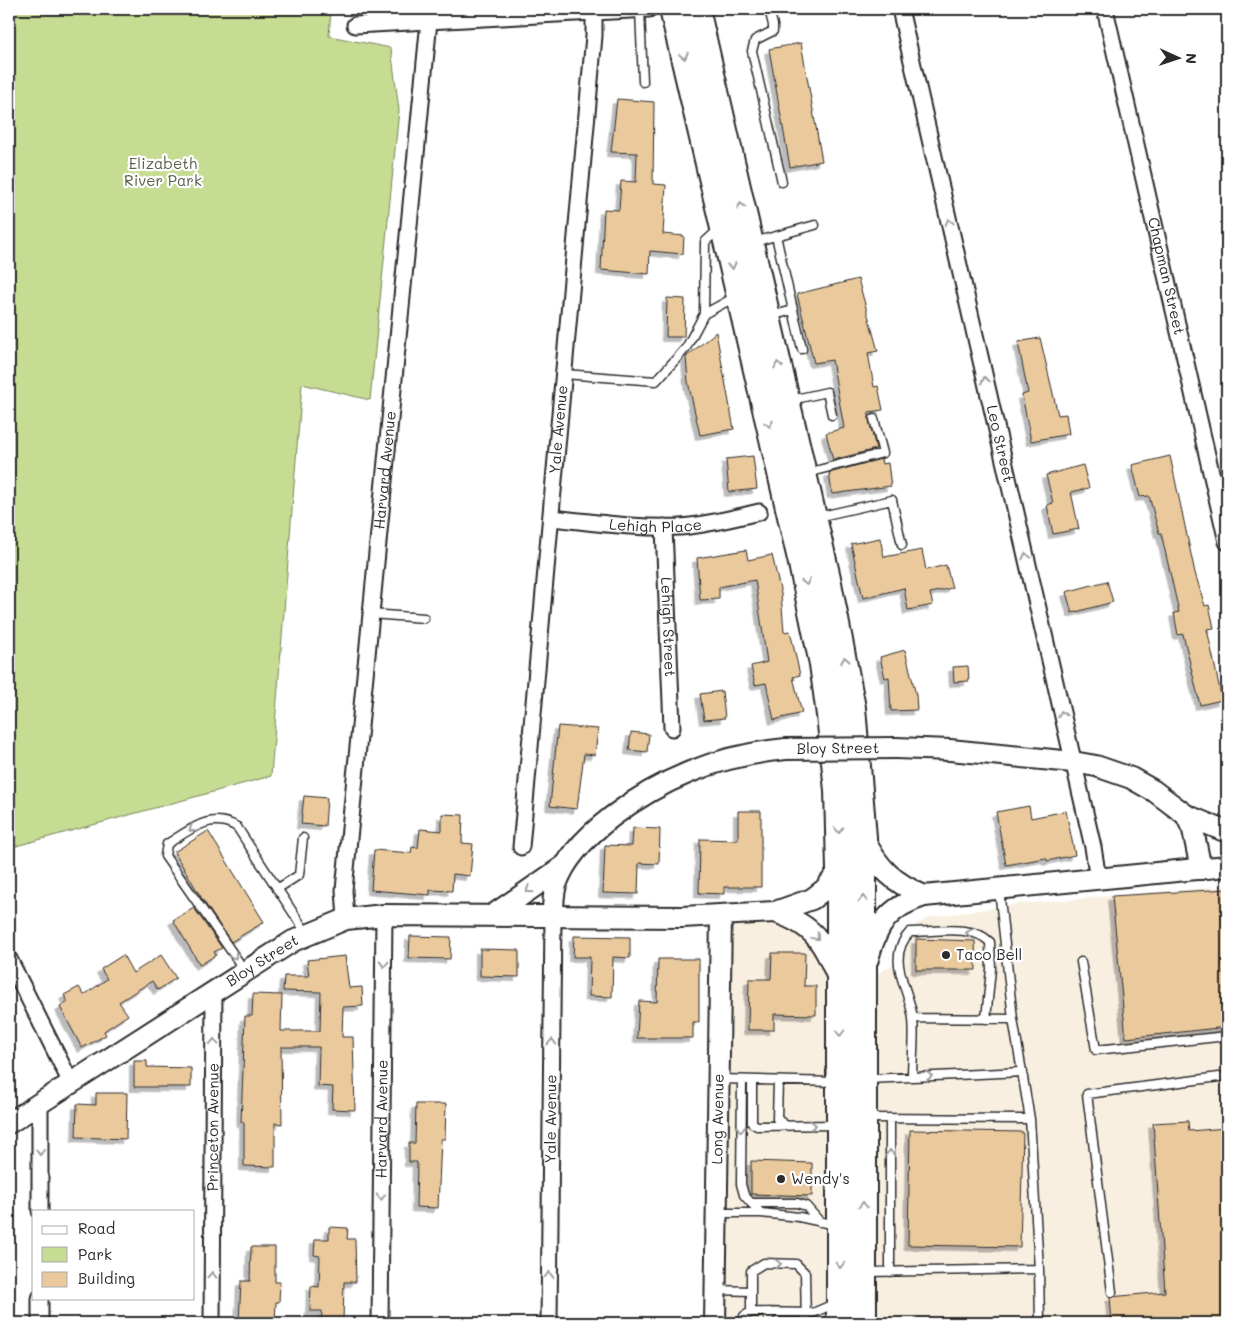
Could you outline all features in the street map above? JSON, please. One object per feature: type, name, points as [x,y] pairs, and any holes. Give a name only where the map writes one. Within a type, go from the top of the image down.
[{"type":"highway","points":[[673,9],[799,550],[823,664],[836,773],[840,870],[852,983]]},
{"type":"highway","points":[[696,9],[848,676],[856,740],[863,837],[852,983],[852,1121],[863,1272],[863,1323]]},
{"type":"highway","points":[[840,1312],[830,1224],[852,1121]]},
{"type":"street","points":[[355,25],[429,21],[447,14],[594,12],[644,9]]},
{"type":"street","name":"Leo Street","points":[[900,9],[1093,847],[1098,879]]},
{"type":"street","name":"Chapman Street","points":[[1105,9],[1227,542]]},
{"type":"street","name":"Yale Avenue","points":[[521,847],[594,36],[594,12]]},
{"type":"street","name":"Harvard Avenue","points":[[346,919],[344,890],[429,21]]},
{"type":"street","name":"Lehigh Place","points":[[550,518],[664,527],[710,523],[759,512]]},
{"type":"street","name":"Lehigh Street","points":[[664,527],[672,728]]},
{"type":"street","name":"Bloy Street","points":[[553,915],[554,891],[566,865],[584,843],[606,823],[647,794],[690,772],[729,759],[786,749],[896,748],[1073,762],[1096,766],[1132,778],[1154,791],[1186,815],[1227,832]]},
{"type":"street","points":[[1186,815],[1193,830],[1201,869]]},
{"type":"street","points":[[863,837],[884,871],[901,884],[924,896]]},
{"type":"street","points":[[493,915],[566,865]]},
{"type":"street","points":[[852,983],[883,922],[898,906],[924,896],[1227,866]]},
{"type":"street","name":"Bloy Street","points":[[9,1123],[245,971],[307,934],[346,919],[384,916],[493,915],[721,916],[776,912],[812,899],[826,889],[840,870]]},
{"type":"street","name":"Bloy Street","points":[[776,912],[801,922],[814,933],[852,983]]},
{"type":"street","name":"Yale Avenue","points":[[549,1323],[553,915]]},
{"type":"street","name":"Harvard Avenue","points":[[380,1323],[384,916]]},
{"type":"street","name":"Long Avenue","points":[[715,1323],[717,1079],[721,916]]},
{"type":"street","points":[[9,959],[71,1083]]},
{"type":"street","name":"Princeton Avenue","points":[[212,1323],[214,990]]},
{"type":"street","points":[[40,1103],[40,1210]]},
{"type":"street","points":[[40,1300],[40,1323]]},
{"type":"lane","points":[[643,82],[644,9]]},
{"type":"lane","points":[[769,9],[774,25],[773,31],[755,40],[752,51],[782,182]]},
{"type":"lane","points":[[750,243],[815,225]]},
{"type":"lane","points":[[564,374],[656,381],[686,348],[704,314],[705,242],[723,226]]},
{"type":"lane","points":[[776,236],[802,349]]},
{"type":"lane","points":[[704,314],[739,296]]},
{"type":"lane","points":[[767,317],[793,310]]},
{"type":"lane","points":[[786,401],[827,392],[832,415]]},
{"type":"lane","points":[[803,474],[883,453],[874,419]]},
{"type":"lane","points":[[813,518],[892,500],[902,545]]},
{"type":"lane","points":[[372,614],[424,618]]},
{"type":"lane","points":[[245,971],[165,856],[167,844],[204,822],[226,820],[237,827],[307,934]]},
{"type":"lane","points":[[277,888],[299,876],[303,838]]},
{"type":"lane","points":[[1000,889],[1013,1019],[1030,1119],[1039,1268],[1040,1323]]},
{"type":"lane","points":[[912,1077],[913,1018],[900,974],[899,955],[902,941],[910,932],[968,931],[984,936],[990,942],[991,969],[986,1019]]},
{"type":"lane","points":[[1081,962],[1096,1050],[1227,1036]]},
{"type":"lane","points":[[913,1018],[1013,1019]]},
{"type":"lane","points":[[717,1079],[852,1081],[1023,1072]]},
{"type":"lane","points":[[1112,1292],[1087,1094],[1227,1076]]},
{"type":"lane","points":[[742,1080],[741,1184],[744,1195],[760,1213]]},
{"type":"lane","points":[[752,1080],[752,1123],[757,1126],[890,1118],[1030,1119]]},
{"type":"lane","points":[[778,1081],[777,1119],[785,1125]]},
{"type":"lane","points":[[890,1118],[890,1272]]},
{"type":"lane","points":[[751,1203],[797,1203],[806,1206],[830,1224]]},
{"type":"lane","points":[[716,1213],[760,1213],[799,1217],[830,1224]]},
{"type":"lane","points":[[751,1312],[751,1272],[764,1263],[796,1264],[805,1273],[806,1323]]},
{"type":"lane","points":[[863,1272],[1039,1268]]},
{"type":"lane","points":[[715,1290],[751,1290]]},
{"type":"lane","points":[[744,1323],[744,1316],[751,1312],[840,1312]]},
{"type":"lane","points":[[768,1312],[769,1323]]},
{"type":"shaded area","points":[[1227,886],[1227,1323],[863,1323],[863,983],[893,964],[901,932],[931,917],[1020,904]]},
{"type":"shaded area","points":[[721,916],[792,918],[841,984],[840,1323],[717,1323]]},
{"type":"green space","name":"Elizabeth River Park","points":[[9,9],[331,9],[329,36],[391,48],[399,110],[370,400],[302,384],[271,776],[9,848]]},
{"type":"building","points":[[801,43],[822,161],[790,167],[769,49]]},
{"type":"building","points":[[617,99],[654,102],[653,184],[666,185],[663,234],[684,236],[683,254],[650,251],[649,274],[601,270],[604,209],[619,210],[621,181],[636,182],[637,153],[611,152]]},
{"type":"building","points":[[858,279],[878,351],[868,353],[874,387],[878,386],[883,410],[869,412],[876,449],[833,460],[826,433],[844,428],[832,360],[814,363],[797,294]]},
{"type":"building","points":[[667,298],[685,299],[684,337],[666,337]]},
{"type":"building","points":[[716,332],[734,429],[700,435],[688,382],[686,357]]},
{"type":"building","points":[[1040,338],[1058,415],[1066,414],[1069,434],[1031,441],[1022,395],[1028,393],[1018,342]]},
{"type":"building","points":[[753,456],[757,489],[729,492],[726,459]]},
{"type":"building","points":[[1170,456],[1195,573],[1205,606],[1209,605],[1214,628],[1207,629],[1222,700],[1200,705],[1183,634],[1178,635],[1174,613],[1179,612],[1161,533],[1159,533],[1149,496],[1140,497],[1132,465]]},
{"type":"building","points":[[881,459],[882,464],[888,463],[891,486],[832,494],[829,473]]},
{"type":"building","points":[[1083,465],[1089,488],[1071,492],[1079,529],[1053,534],[1047,505],[1053,503],[1046,475]]},
{"type":"building","points":[[880,538],[884,557],[922,550],[926,570],[946,565],[952,588],[930,593],[933,605],[908,610],[904,588],[863,598],[851,544]]},
{"type":"building","points":[[746,550],[748,560],[772,555],[781,594],[784,632],[790,631],[800,675],[793,677],[802,713],[774,720],[766,683],[755,685],[751,666],[767,662],[755,580],[719,587],[719,599],[700,600],[697,558]]},
{"type":"building","points":[[1107,581],[1113,602],[1072,613],[1066,592]]},
{"type":"building","points":[[905,650],[916,695],[917,710],[891,711],[889,677],[885,678],[880,657]]},
{"type":"building","points":[[968,666],[969,681],[954,682],[953,667]]},
{"type":"building","points":[[722,691],[725,718],[704,720],[700,694]]},
{"type":"building","points":[[558,726],[598,729],[595,755],[584,754],[577,809],[550,806]]},
{"type":"building","points":[[631,732],[649,734],[647,752],[629,750]]},
{"type":"building","points":[[304,796],[327,798],[325,826],[301,824]]},
{"type":"building","points":[[1029,806],[1031,818],[1066,811],[1075,855],[1047,861],[1046,858],[1006,865],[996,812]]},
{"type":"building","points":[[738,811],[761,811],[761,887],[724,887],[724,894],[699,893],[700,839],[738,840]]},
{"type":"building","points":[[442,814],[463,815],[462,843],[473,844],[470,876],[453,874],[452,891],[430,890],[430,895],[371,890],[374,850],[411,853],[412,847],[418,848],[420,829],[442,831]]},
{"type":"building","points":[[633,828],[660,829],[659,864],[639,863],[638,894],[603,893],[605,845],[632,846]]},
{"type":"building","points":[[208,831],[264,922],[231,942],[174,852]]},
{"type":"building","points":[[1227,889],[1227,1027],[1126,1038],[1112,896]]},
{"type":"building","points":[[194,908],[222,948],[214,952],[216,955],[200,965],[173,920]]},
{"type":"building","points":[[410,936],[451,937],[450,959],[409,958]]},
{"type":"building","points":[[574,936],[630,937],[630,958],[613,957],[612,997],[589,996],[590,957],[573,957]]},
{"type":"building","name":"Taco Bell","points":[[916,939],[975,941],[976,970],[916,970]]},
{"type":"building","points":[[480,949],[519,950],[519,977],[480,976]]},
{"type":"building","points":[[772,953],[805,953],[804,986],[816,986],[816,1015],[774,1014],[774,1030],[748,1030],[749,979],[771,979]]},
{"type":"building","points":[[123,955],[133,973],[161,955],[176,978],[158,990],[152,981],[119,1002],[128,1015],[104,1031],[106,1035],[82,1048],[60,1007],[68,1002],[64,995],[79,987],[84,995],[107,979],[101,969]]},
{"type":"building","points":[[345,956],[349,988],[362,987],[363,1006],[343,1007],[342,1037],[353,1037],[355,1110],[332,1109],[333,1087],[318,1086],[319,1047],[281,1047],[282,1124],[275,1123],[275,1167],[244,1166],[244,1122],[241,1122],[245,1016],[252,1016],[253,994],[282,995],[281,1031],[320,1031],[321,992],[283,991],[284,976],[309,976],[307,960]]},
{"type":"building","points":[[658,959],[699,959],[699,1022],[693,1022],[693,1038],[637,1038],[639,1001],[657,1002]]},
{"type":"building","points":[[134,1061],[147,1061],[147,1067],[191,1068],[191,1087],[134,1087]]},
{"type":"building","points":[[96,1093],[127,1093],[126,1139],[76,1137],[77,1104],[96,1105]]},
{"type":"building","points":[[416,1104],[446,1104],[445,1139],[441,1139],[438,1208],[416,1207],[417,1162],[409,1162],[409,1143],[415,1143]]},
{"type":"building","points":[[1188,1121],[1189,1131],[1227,1128],[1227,1323],[1112,1323],[1110,1297],[1165,1292],[1153,1123]]},
{"type":"building","points":[[910,1130],[1023,1132],[1020,1247],[908,1245]]},
{"type":"building","name":"Wendy's","points":[[751,1161],[812,1163],[812,1196],[751,1194]]},
{"type":"building","points":[[329,1227],[348,1228],[347,1239],[355,1239],[356,1282],[344,1282],[343,1323],[321,1323],[322,1311],[310,1311],[311,1286],[319,1287],[320,1256],[314,1255],[315,1239],[329,1239]]},
{"type":"building","points":[[251,1247],[275,1247],[275,1282],[280,1282],[279,1302],[276,1302],[275,1323],[239,1323],[241,1281],[250,1281]]},
{"type":"place","name":"Taco Bell","points":[[946,955]]},
{"type":"place","name":"Wendy's","points":[[781,1179]]}]
